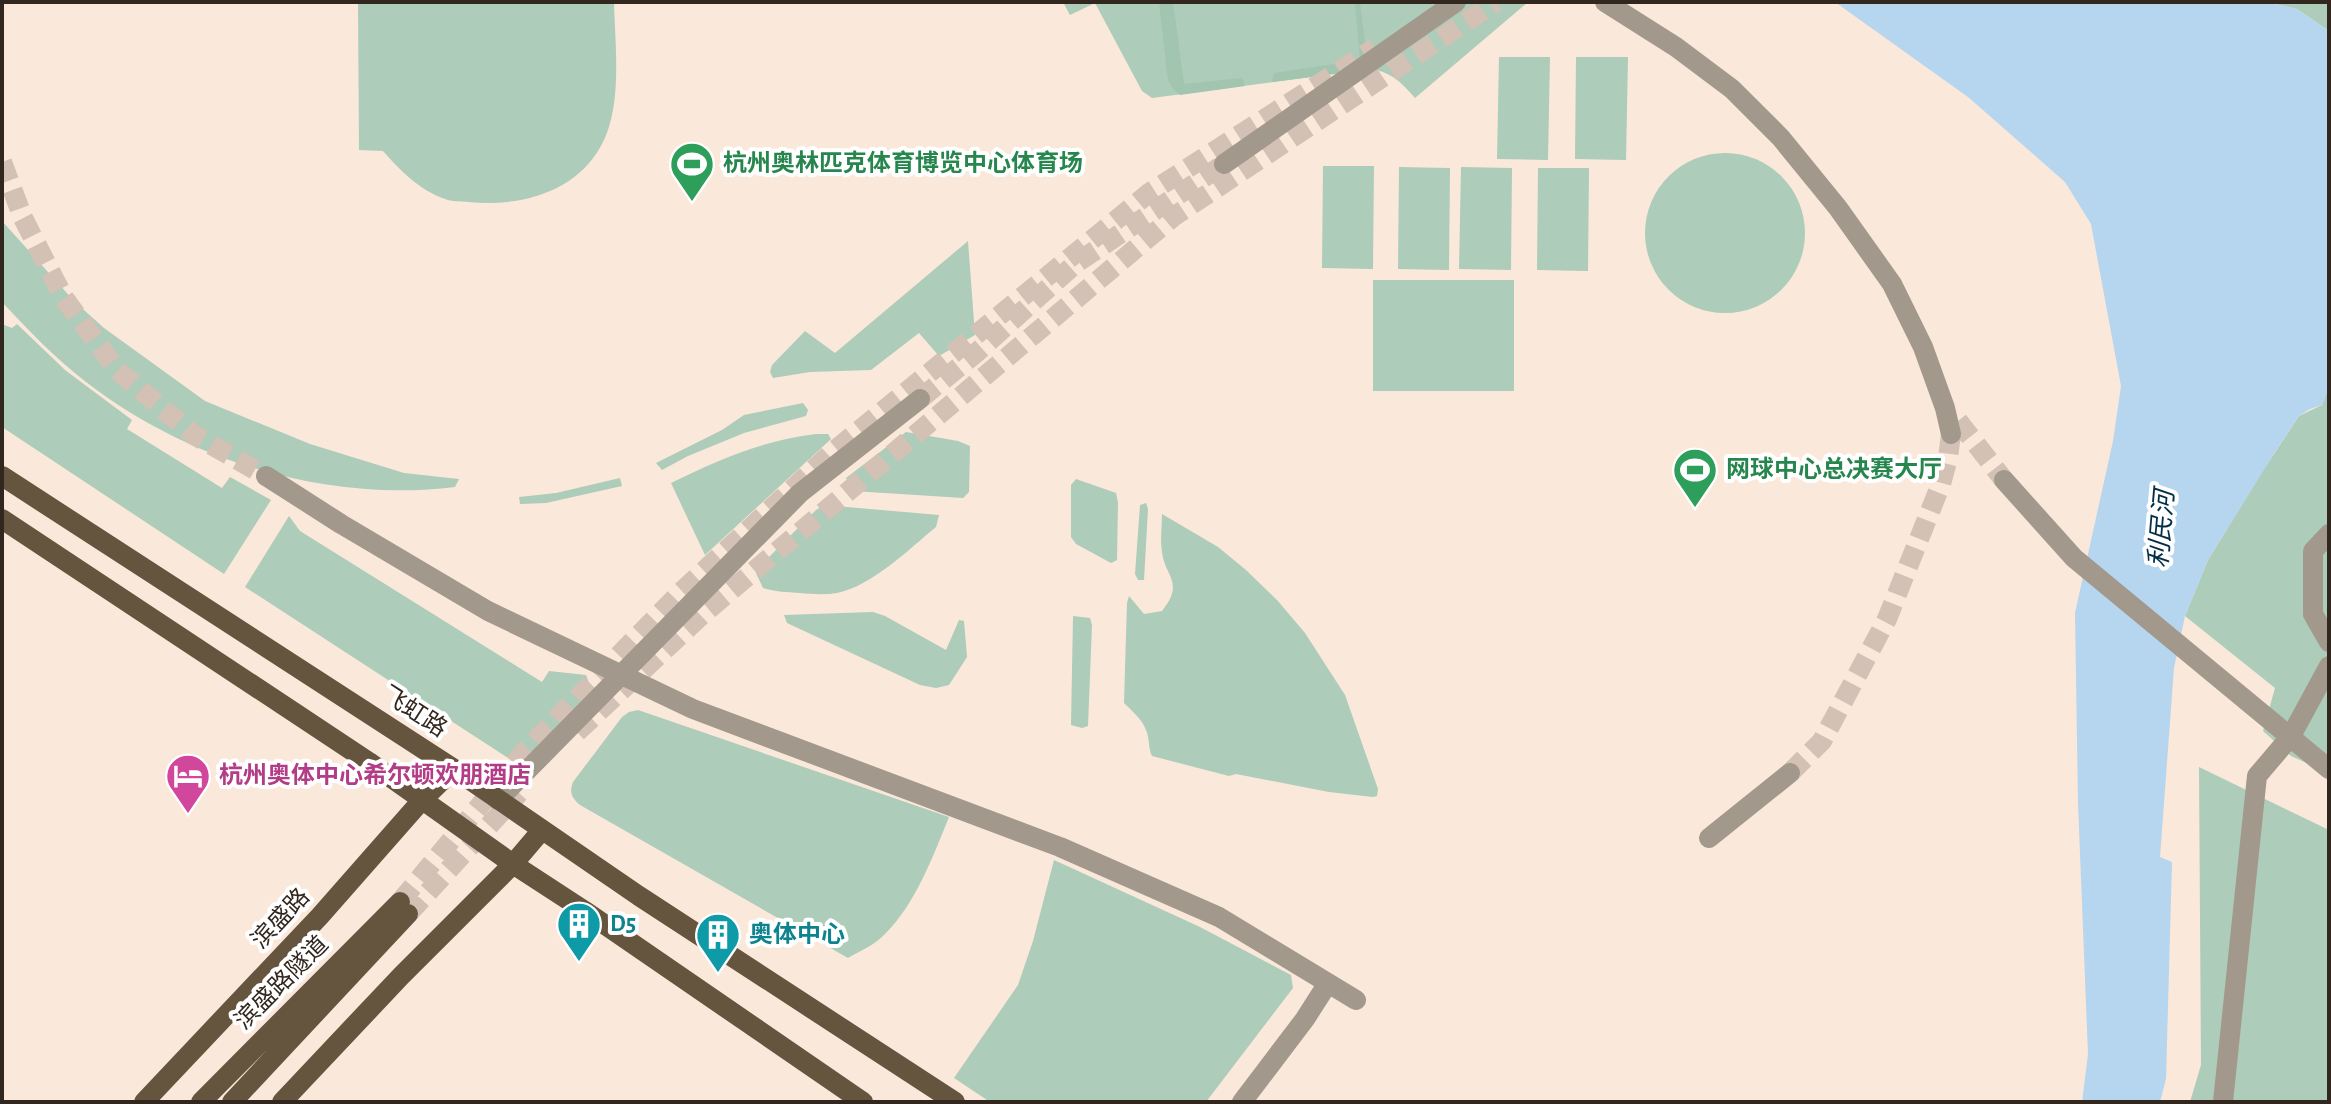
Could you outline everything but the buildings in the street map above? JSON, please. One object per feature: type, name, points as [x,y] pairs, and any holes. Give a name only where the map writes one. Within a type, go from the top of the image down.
[{"type":"main road","name":"飞虹路","points":[[2,476],[454,769],[955,1102]]},
{"type":"main road","points":[[2,519],[369,762],[863,1102]]},
{"type":"main road","name":"滨盛路","points":[[144,1102],[454,769]]},
{"type":"main road","points":[[282,1102],[513,864],[542,830]]},
{"type":"main road","name":"滨盛路隧道","points":[[201,1102],[404,908],[232,1102]]},
{"type":"street","points":[[1224,164],[1456,2]]},
{"type":"street","points":[[1605,2],[1676,47],[1732,89],[1781,138],[1838,208],[1892,284],[1923,347],[1951,421]]},
{"type":"street","points":[[498,800],[800,493],[920,399]]},
{"type":"street","points":[[266,476],[367,541],[488,611],[693,709],[1060,847],[1141,882],[1219,917],[1356,1000]]},
{"type":"street","points":[[2004,480],[2074,558],[2329,769]]},
{"type":"street","points":[[2329,534],[2313,551],[2313,614],[2329,642]]},
{"type":"street","points":[[2223,1102],[2257,776],[2291,736],[2329,666]]},
{"type":"street","points":[[1709,838],[1790,773]]},
{"type":"street","points":[[1242,1102],[1305,1019],[1328,983]]},
{"type":"green space","points":[[358,2],[614,2],[615,95],[608,130],[601,146],[590,162],[561,186],[526,199],[488,203],[454,201],[418,185],[383,151],[359,150]]},
{"type":"green space","points":[[1063,2],[1528,2],[1415,98],[1396,79],[1372,69],[1152,98],[1142,91],[1095,3],[1070,15]]},
{"type":"green space","points":[[1159,2],[1173,2],[1184,84],[1242,78],[1245,86],[1180,95],[1173,89],[1168,80]]},
{"type":"green space","points":[[1355,2],[1360,2],[1367,60],[1365,70],[1272,82],[1274,73],[1360,60]]},
{"type":"green space","points":[[2267,2],[2329,2],[2329,31],[2297,9]]},
{"type":"green space","points":[[1499,57],[1550,57],[1548,160],[1497,159]]},
{"type":"green space","points":[[1576,57],[1628,57],[1626,160],[1575,159]]},
{"type":"green space","points":[[1725,153],[1755,159],[1781,177],[1799,203],[1805,233],[1799,263],[1781,289],[1755,307],[1725,313],[1695,307],[1669,289],[1651,263],[1645,233],[1651,203],[1669,177],[1695,159]]},
{"type":"green space","points":[[1323,166],[1374,166],[1373,269],[1322,268]]},
{"type":"green space","points":[[1399,167],[1450,168],[1449,270],[1398,269]]},
{"type":"green space","points":[[1461,167],[1512,168],[1511,270],[1459,269]]},
{"type":"green space","points":[[1538,168],[1589,168],[1588,271],[1537,270]]},
{"type":"green space","points":[[2,221],[75,302],[104,328],[205,401],[310,444],[404,473],[459,479],[455,487],[407,490],[309,482],[214,454],[126,410],[64,364],[2,302]]},
{"type":"green space","points":[[968,241],[975,335],[939,356],[919,333],[871,370],[810,372],[773,378],[770,372],[772,365],[805,331],[835,353]]},
{"type":"green space","points":[[1373,280],[1514,280],[1514,391],[1373,391]]},
{"type":"green space","points":[[2,324],[12,328],[17,324],[65,370],[132,420],[127,429],[222,488],[230,477],[271,500],[224,574],[2,427]]},
{"type":"green space","points":[[2329,386],[2329,773],[2291,756],[2263,731],[2275,688],[2185,616],[2208,560],[2264,469],[2299,416],[2322,405]]},
{"type":"green space","points":[[803,403],[808,410],[806,416],[744,433],[662,470],[656,463],[722,430],[744,415]]},
{"type":"green space","points":[[906,432],[970,446],[969,492],[963,498],[853,491],[846,478]]},
{"type":"green space","points":[[816,434],[828,434],[831,439],[705,555],[671,483],[742,452]]},
{"type":"green space","points":[[620,478],[622,486],[546,503],[520,504],[519,497],[556,493]]},
{"type":"green space","points":[[1076,479],[1116,493],[1117,560],[1111,563],[1076,544],[1071,537],[1071,485]]},
{"type":"green space","points":[[1146,503],[1144,580],[1138,580],[1135,574],[1140,505]]},
{"type":"green space","points":[[824,505],[939,515],[936,527],[902,556],[877,575],[850,589],[818,594],[763,588],[757,569]]},
{"type":"green space","points":[[1162,514],[1218,547],[1246,570],[1305,633],[1345,695],[1378,789],[1377,796],[1329,792],[1236,774],[1229,776],[1152,756],[1144,726],[1124,703],[1127,603],[1129,596],[1144,614],[1162,611],[1169,601],[1173,586],[1162,552]]},
{"type":"green space","points":[[289,516],[300,531],[542,682],[549,671],[586,675],[593,694],[522,767],[245,587]]},
{"type":"green space","points":[[873,612],[946,650],[959,620],[964,621],[967,657],[949,685],[936,688],[920,685],[787,623],[784,615]]},
{"type":"green space","points":[[1073,616],[1090,618],[1092,625],[1088,726],[1082,728],[1071,725]]},
{"type":"green space","points":[[638,710],[949,817],[923,878],[896,922],[877,941],[848,958],[580,805],[572,795],[573,782],[622,717]]},
{"type":"green space","points":[[2199,767],[2329,830],[2329,1102],[2190,1102],[2201,1065]]},
{"type":"green space","points":[[1054,860],[1200,927],[1291,975],[1293,988],[1206,1102],[990,1102],[954,1078],[1018,985]]},
{"type":"water","name":"利民河","points":[[1835,2],[2267,2],[2297,9],[2329,31],[2329,386],[2322,405],[2299,416],[2273,455],[2208,560],[2185,616],[2174,668],[2160,857],[2172,862],[2166,1079],[2160,1102],[2082,1102],[2088,1054],[2078,803],[2075,613],[2113,441],[2121,386],[2091,224],[2065,182],[1968,97]]},
{"type":"tunnel","points":[[577,732],[703,614],[1173,217],[1496,2]]},
{"type":"tunnel","points":[[400,902],[525,751],[681,592],[829,455],[1149,193],[1375,48]]},
{"type":"tunnel","points":[[2,162],[23,218],[64,298],[117,370],[194,435],[266,476]]},
{"type":"tunnel","points":[[920,399],[1075,264],[1224,164]]},
{"type":"tunnel","points":[[1958,421],[2004,480]]},
{"type":"tunnel","points":[[1790,773],[1822,741],[1887,619],[1941,484],[1951,434]]},
{"type":"tunnel","points":[[408,914],[519,793]]},
{"type":"place","name":"杭州奥林匹克体育博览中心体育场","points":[[692,203]]},
{"type":"place","name":"网球中心总决赛大厅","points":[[1695,509]]},
{"type":"place","name":"杭州奥体中心希尔顿欢朋酒店","points":[[188,815]]},
{"type":"place","name":"D5","points":[[579,963]]},
{"type":"place","name":"奥体中心","points":[[718,974]]}]
